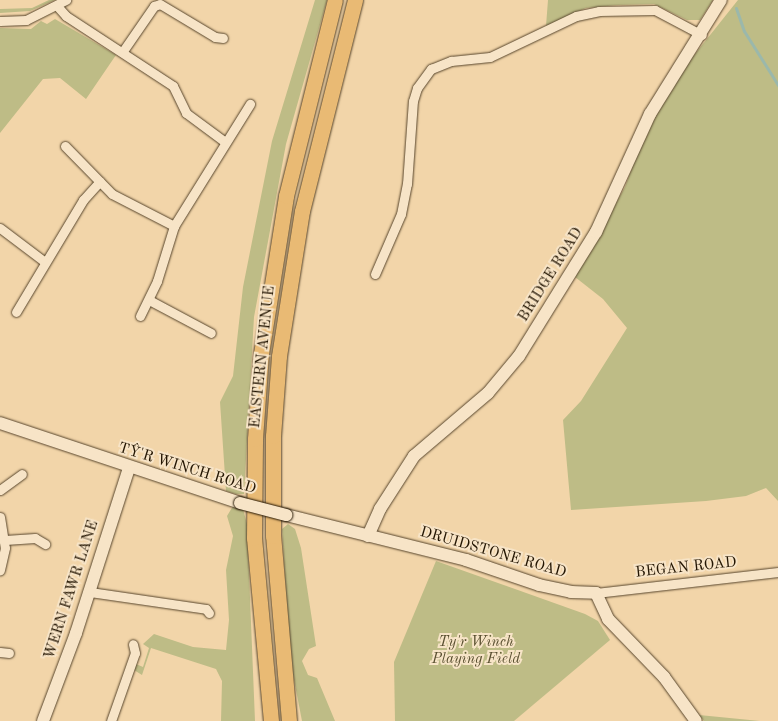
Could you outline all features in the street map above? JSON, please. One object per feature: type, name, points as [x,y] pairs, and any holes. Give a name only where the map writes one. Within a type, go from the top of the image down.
[{"type":"highway","name":"EASTERN AVENUE","points":[[271,721],[254,538],[254,439],[260,364],[286,196],[336,0]]},
{"type":"highway","name":"EASTERN AVENUE","points":[[289,718],[273,527],[273,436],[279,356],[302,211],[355,0]]},
{"type":"main road","name":"BRIDGE ROAD","points":[[368,536],[380,508],[414,456],[488,393],[519,356],[596,232],[655,106],[702,35],[721,0]]},
{"type":"main road","name":"TŶ'R WINCH ROAD","points":[[0,423],[129,468],[240,503],[368,536]]},
{"type":"main road","name":"WERN FAWR LANE","points":[[43,721],[90,592],[129,468]]},
{"type":"main road","name":"DRUIDSTONE ROAD","points":[[368,536],[466,560],[539,585],[571,592],[596,593]]},
{"type":"main road","points":[[596,593],[608,619],[664,677],[696,721]]},
{"type":"street","points":[[0,21],[26,20],[58,7],[66,0]]},
{"type":"street","points":[[123,50],[154,6],[160,4],[215,37],[223,38]]},
{"type":"street","points":[[58,7],[66,16],[123,50],[173,86],[186,114],[225,142]]},
{"type":"street","points":[[375,274],[401,214],[407,184],[413,101],[423,77],[431,69],[451,61],[490,57],[576,16],[599,11],[655,10],[702,35]]},
{"type":"street","points":[[140,316],[149,300],[174,226],[250,104]]},
{"type":"street","points":[[65,146],[121,200],[174,226]]},
{"type":"street","points":[[16,312],[83,200],[100,181]]},
{"type":"street","points":[[0,228],[45,262]]},
{"type":"street","points":[[149,300],[211,333]]},
{"type":"street","points":[[0,490],[22,474]]},
{"type":"street","points":[[0,517],[5,540],[0,570]]},
{"type":"street","points":[[5,540],[41,539],[45,544]]},
{"type":"street","name":"BEGAN ROAD","points":[[596,593],[778,572]]},
{"type":"street","points":[[90,592],[206,609],[209,613]]},
{"type":"street","points":[[111,721],[135,654],[133,644]]},
{"type":"green space","points":[[49,0],[55,0],[30,11],[0,13],[0,9],[32,8]]},
{"type":"green space","points":[[315,0],[327,0],[286,144],[254,317],[244,494],[236,494],[226,491],[220,402],[233,376],[243,287],[272,141]]},
{"type":"green space","points":[[548,0],[713,0],[700,20],[687,20],[654,4],[618,5],[586,8],[546,26]]},
{"type":"green space","points":[[738,0],[778,0],[778,501],[766,488],[746,496],[706,501],[571,510],[563,420],[581,401],[627,328],[603,299],[575,277],[625,187],[642,140],[683,69]]},
{"type":"green space","points":[[55,19],[116,55],[86,99],[60,78],[43,79],[0,133],[0,28],[31,29],[41,21],[47,24]]},
{"type":"green space","points":[[233,506],[243,509],[247,524],[255,721],[221,721],[222,681],[216,669],[151,648],[142,675],[134,670],[136,664],[143,667],[149,648],[143,644],[154,634],[193,647],[226,650],[229,620],[226,570],[233,536],[227,516]]},
{"type":"green space","points":[[288,524],[295,529],[301,548],[316,646],[309,649],[302,661],[308,675],[317,678],[335,721],[302,721],[290,659],[282,529]]},
{"type":"green space","name":"Ty'r Winch Playing Field","points":[[436,561],[585,614],[598,621],[610,640],[514,721],[395,721],[394,662]]},
{"type":"green space","points":[[699,715],[760,721],[704,721]]},
{"type":"waterway","points":[[736,8],[744,31],[778,85]]}]
